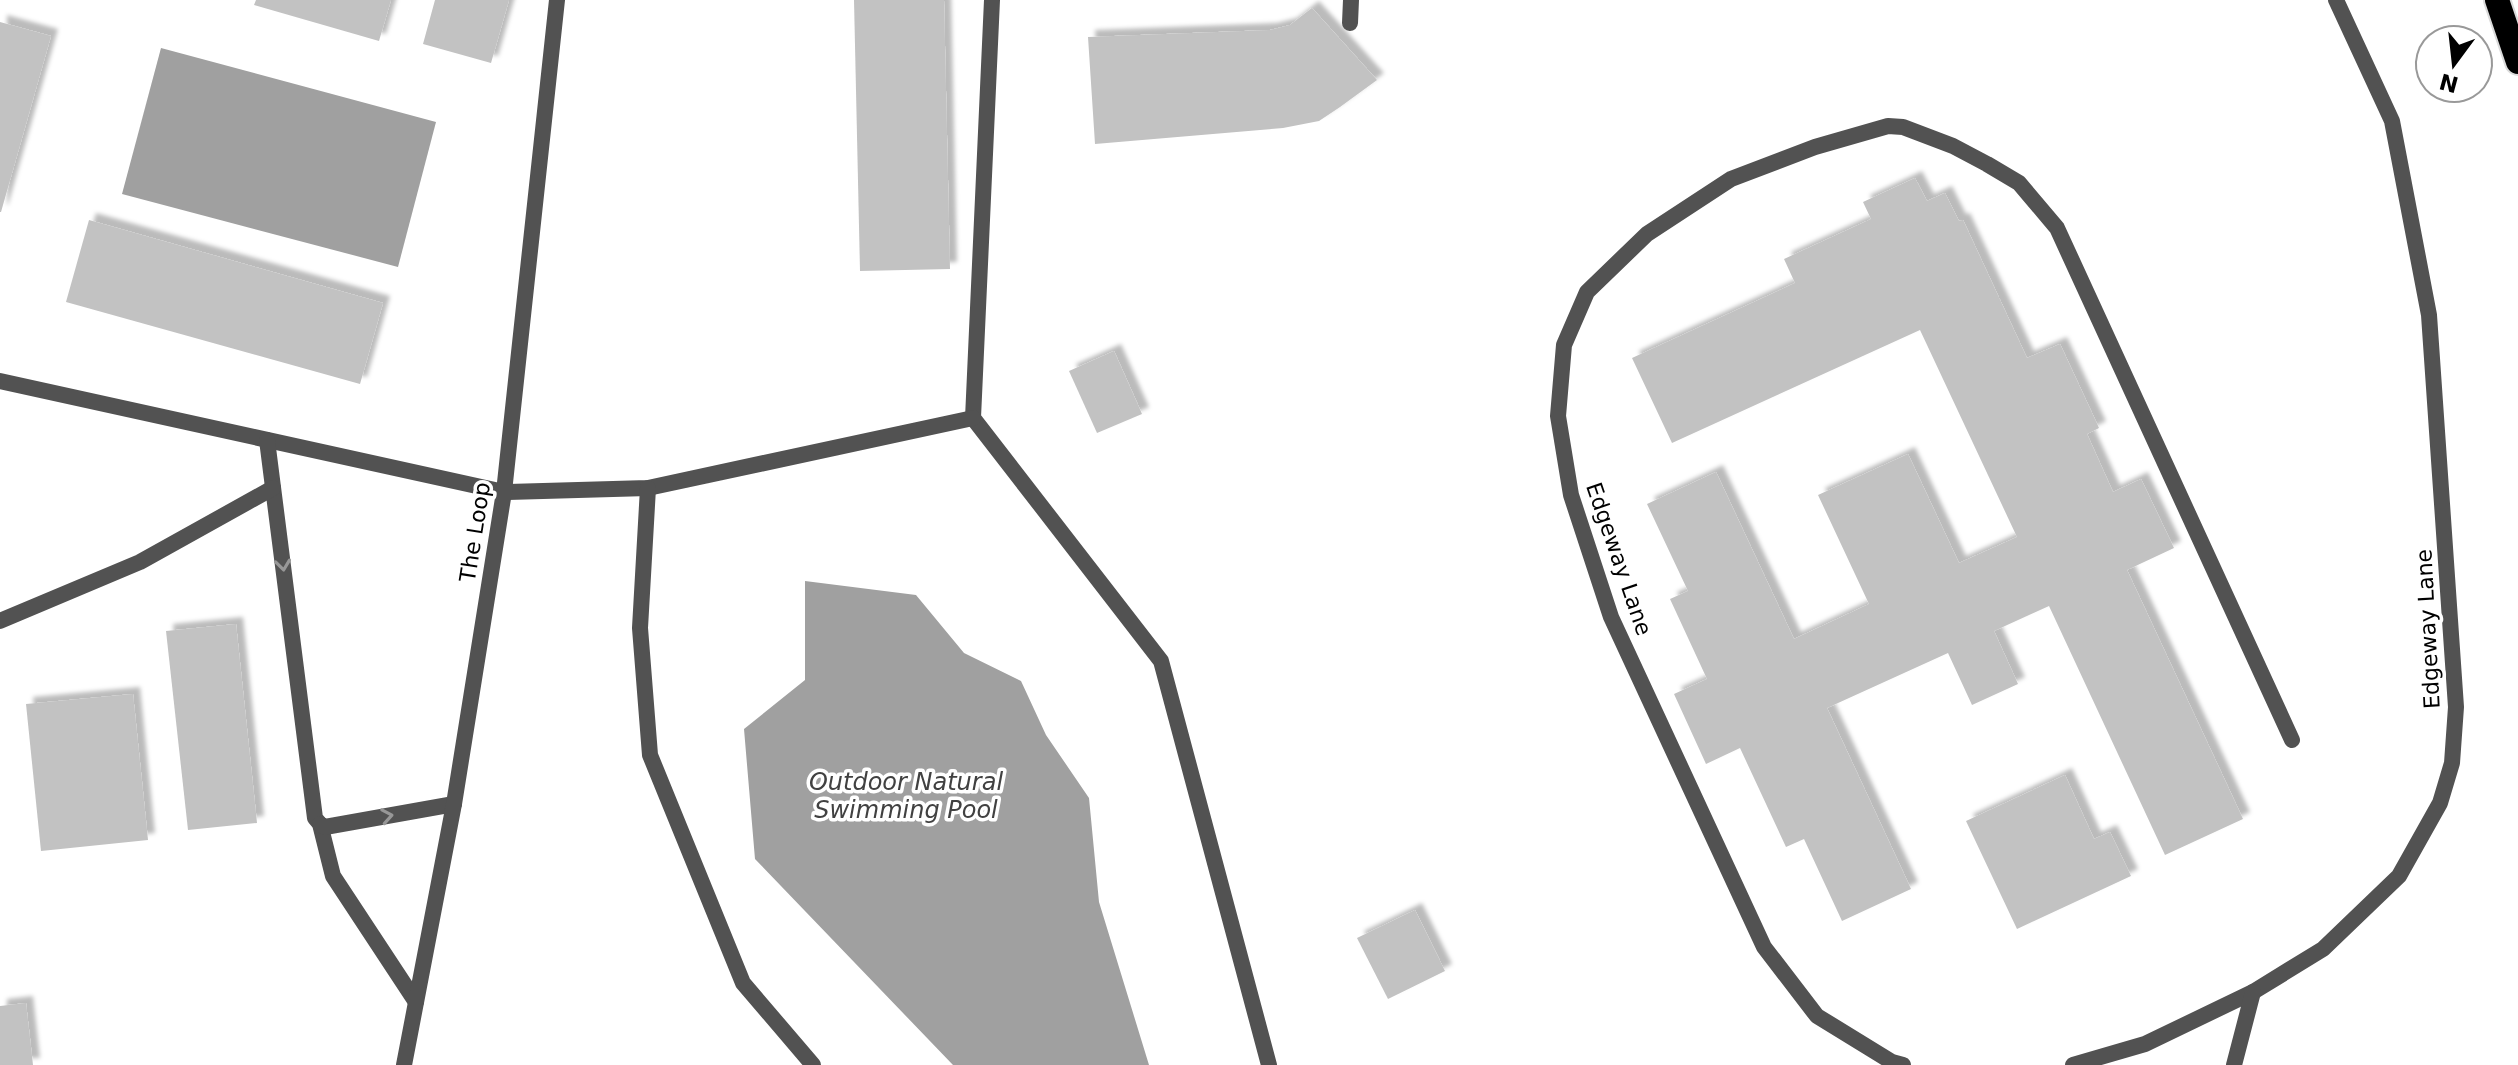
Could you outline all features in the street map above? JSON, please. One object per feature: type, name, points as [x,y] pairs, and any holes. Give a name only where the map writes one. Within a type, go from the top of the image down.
[{"type":"highway","points":[[2497,0],[2518,62]]},
{"type":"lane","name":"The Loop","points":[[404,1065],[454,804],[504,492],[557,0]]},
{"type":"lane","points":[[992,0],[973,418],[1161,661],[1269,1065]]},
{"type":"lane","points":[[1350,23],[1351,0]]},
{"type":"lane","name":"Edgeway Lane","points":[[2073,1065],[2145,1044],[2253,992],[2323,949],[2399,876],[2440,803],[2452,763],[2456,707],[2429,315],[2392,121],[2336,0]]},
{"type":"lane","name":"Edgeway Lane","points":[[1903,1065],[1892,1062],[1817,1016],[1764,947],[1611,617],[1571,495],[1558,416],[1564,345],[1587,292],[1647,234],[1731,179],[1815,147],[1888,126],[1903,127],[1953,146],[2019,183],[2057,228],[2292,740]]},
{"type":"lane","points":[[0,381],[504,492],[648,488],[973,418]]},
{"type":"lane","points":[[267,440],[315,818],[325,827],[454,804]]},
{"type":"lane","points":[[0,621],[140,562],[273,488]]},
{"type":"lane","points":[[648,488],[640,628],[650,755],[743,983],[813,1065]]},
{"type":"lane","points":[[320,824],[333,876],[416,1002]]},
{"type":"lane","points":[[2234,1065],[2253,992]]},
{"type":"water","points":[[161,48],[436,122],[398,267],[122,194]]},
{"type":"water","name":"Outdoor Natural Swimming Pool","points":[[805,581],[916,595],[964,653],[1021,681],[1046,735],[1089,798],[1099,902],[1149,1065],[953,1065],[755,859],[744,729],[805,680]]},
{"type":"building","points":[[256,0],[391,0],[379,41],[254,5]]},
{"type":"building","points":[[435,0],[509,0],[491,63],[423,44]]},
{"type":"building","points":[[854,0],[944,0],[950,269],[860,271]]},
{"type":"building","points":[[1312,8],[1377,80],[1319,121],[1283,128],[1095,144],[1088,37],[1270,30],[1290,25]]},
{"type":"building","points":[[0,22],[51,36],[1,212],[0,212]]},
{"type":"building","points":[[1915,178],[1927,201],[1945,193],[1959,221],[1963,220],[2027,358],[2060,344],[2099,428],[2087,434],[2113,492],[2141,479],[2174,548],[2127,570],[2243,819],[2165,855],[2049,606],[1994,631],[2018,684],[1972,705],[1948,653],[1827,708],[1911,889],[1842,921],[1804,839],[1786,847],[1740,748],[1706,764],[1674,694],[1707,679],[1670,599],[1688,591],[1647,504],[1716,472],[1794,639],[1869,604],[1818,495],[1908,454],[1959,563],[2017,537],[1920,330],[1672,443],[1632,358],[1795,283],[1784,259],[1871,219],[1863,202]]},
{"type":"building","points":[[89,220],[383,303],[360,384],[66,302]]},
{"type":"building","points":[[1114,351],[1142,414],[1097,433],[1069,371]]},
{"type":"building","points":[[236,624],[257,823],[188,830],[166,631]]},
{"type":"building","points":[[133,694],[148,840],[41,851],[26,704]]},
{"type":"building","points":[[2065,775],[2094,839],[2110,832],[2131,876],[2017,929],[1966,821]]},
{"type":"building","points":[[1415,910],[1445,971],[1388,999],[1357,938]]},
{"type":"building","points":[[26,1003],[33,1065],[0,1065],[0,1006]]}]
